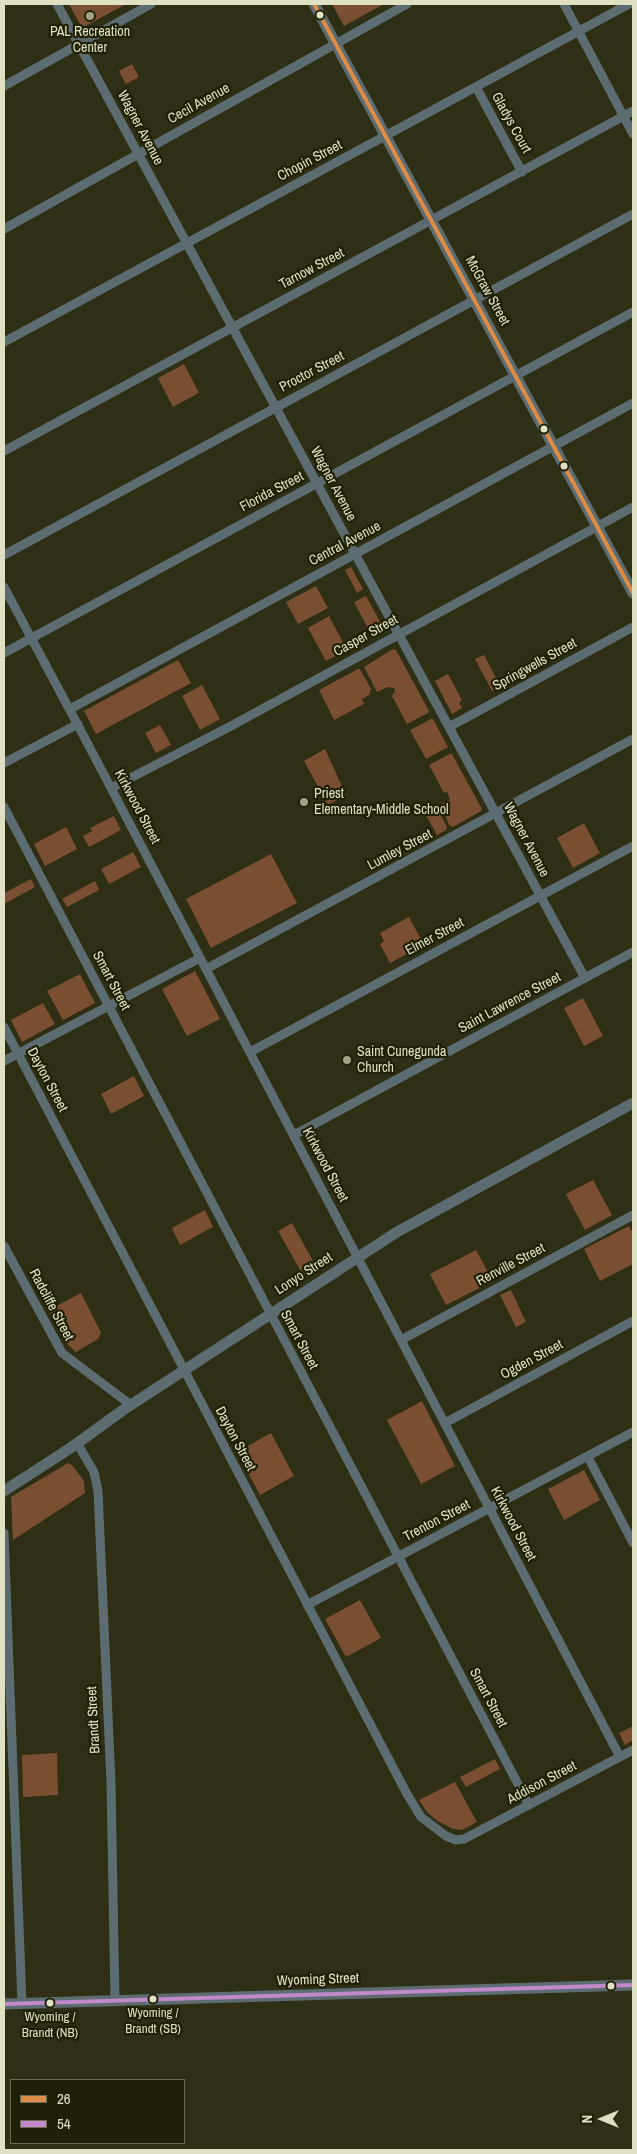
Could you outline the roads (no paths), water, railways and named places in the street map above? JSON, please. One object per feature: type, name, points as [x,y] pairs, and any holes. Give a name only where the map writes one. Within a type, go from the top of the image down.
[{"type":"street","name":"Wagner Avenue","points":[[57,4],[585,978]]},
{"type":"street","points":[[4,86],[150,4]]},
{"type":"street","name":"McGraw Street","points":[[314,4],[633,593]]},
{"type":"street","name":"Cecil Avenue","points":[[4,229],[407,4]]},
{"type":"street","points":[[564,4],[633,134]]},
{"type":"street","name":"Chopin Street","points":[[4,342],[629,4]]},
{"type":"street","name":"Gladys Court","points":[[476,87],[522,172]]},
{"type":"street","name":"Tarnow Street","points":[[4,451],[633,111]]},
{"type":"street","name":"Proctor Street","points":[[4,555],[633,214]]},
{"type":"street","name":"Florida Street","points":[[4,653],[633,312]]},
{"type":"street","name":"Central Avenue","points":[[70,709],[633,404]]},
{"type":"street","name":"Casper Street","points":[[112,788],[248,717],[633,507]]},
{"type":"street","name":"Kirkwood Street","points":[[4,587],[112,788],[620,1757]]},
{"type":"street","name":"Springwells Street","points":[[449,727],[633,627]]},
{"type":"street","points":[[4,763],[78,724]]},
{"type":"street","name":"Lumley Street","points":[[206,969],[633,739]]},
{"type":"street","name":"Smart Street","points":[[4,807],[529,1805]]},
{"type":"street","name":"Elmer Street","points":[[250,1052],[633,846]]},
{"type":"street","name":"Saint Lawrence Street","points":[[294,1135],[633,952]]},
{"type":"street","points":[[4,1061],[200,958]]},
{"type":"street","name":"Dayton Street","points":[[4,1027],[414,1808],[421,1817],[437,1830],[456,1840],[464,1839]]},
{"type":"street","name":"Lonyo Street","points":[[4,1491],[77,1443],[182,1366],[268,1309],[409,1225],[633,1103]]},
{"type":"street","name":"Renville Street","points":[[401,1340],[633,1214]]},
{"type":"street","name":"Radcliffe Street","points":[[4,1246],[62,1353],[131,1405]]},
{"type":"street","name":"Ogden Street","points":[[445,1423],[633,1321]]},
{"type":"street","name":"Trenton Street","points":[[307,1605],[633,1432]]},
{"type":"street","name":"Brandt Street","points":[[77,1443],[94,1472],[98,1491],[111,1783],[115,2001]]},
{"type":"street","points":[[588,1457],[633,1543]]},
{"type":"street","points":[[4,1533],[22,2004]]},
{"type":"street","name":"Addison Street","points":[[464,1839],[633,1750]]},
{"type":"street","name":"Wyoming Street","points":[[4,2004],[633,1985]]},
{"type":"place","name":"PAL Recreation Center","points":[[90,16]]},
{"type":"place","name":"Priest Elementary‑Middle School","points":[[304,802]]},
{"type":"place","name":"Saint Cunegunda Church","points":[[347,1060]]},
{"type":"place","name":"Wyoming / Brandt (SB)","points":[[153,1999]]},
{"type":"place","name":"Wyoming / Brandt (NB)","points":[[50,2003]]}]
